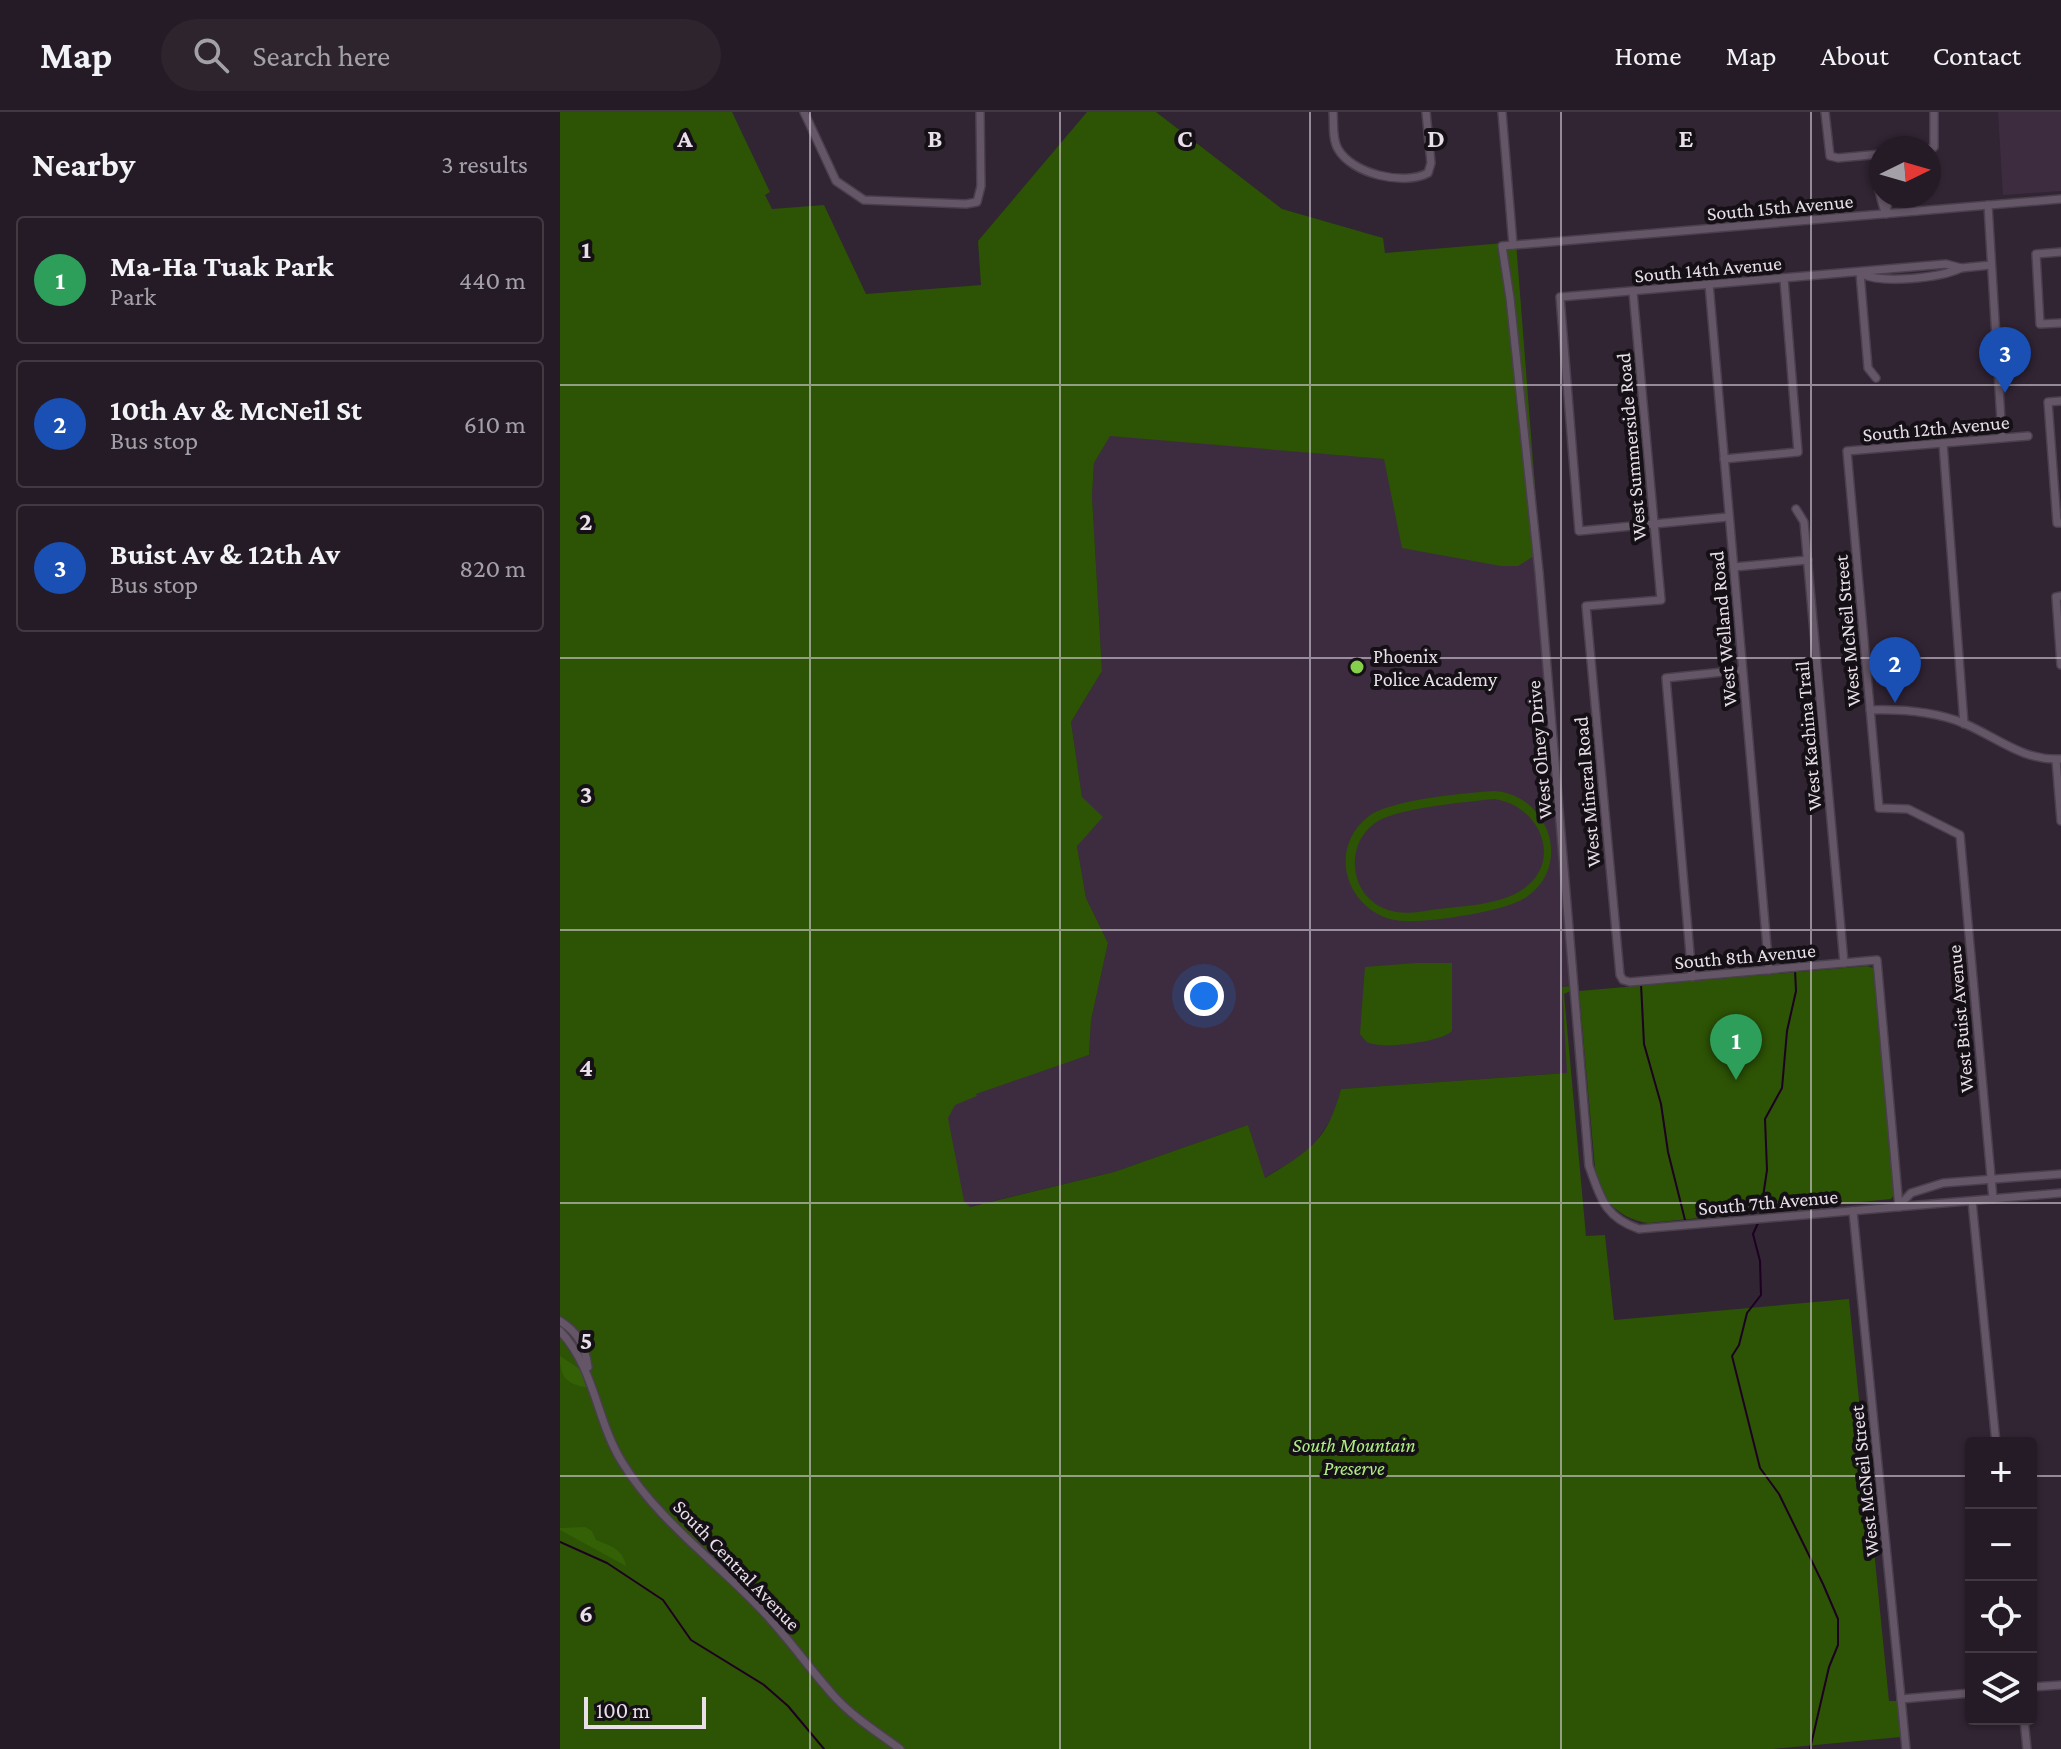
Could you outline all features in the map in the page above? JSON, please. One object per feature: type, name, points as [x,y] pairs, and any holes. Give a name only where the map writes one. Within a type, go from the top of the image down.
[{"type":"street","points":[[804,112],[836,181],[864,200],[966,204],[977,202],[981,186],[980,112]]},
{"type":"street","points":[[1333,112],[1335,143],[1345,158],[1355,166],[1397,178],[1421,177],[1428,173],[1431,163],[1426,112]]},
{"type":"street","points":[[1502,112],[1513,245]]},
{"type":"street","points":[[1825,112],[1830,156],[1869,156]]},
{"type":"street","points":[[1933,136],[1934,112]]},
{"type":"street","name":"South 15th Avenue","points":[[1502,246],[2061,199]]},
{"type":"street","points":[[1988,205],[2002,438]]},
{"type":"street","points":[[1885,208],[1886,214]]},
{"type":"street","points":[[1886,214],[1887,208]]},
{"type":"street","name":"West Olney Drive","points":[[1502,246],[1539,572],[1589,1166],[1603,1206],[1622,1223],[1639,1229]]},
{"type":"street","points":[[2061,252],[2036,254],[2040,324],[2061,323]]},
{"type":"street","name":"South 14th Avenue","points":[[1654,524],[1579,531],[1560,297],[1935,270],[1946,264],[1961,268],[1991,265]]},
{"type":"street","points":[[1860,273],[1868,368],[1876,378]]},
{"type":"street","points":[[1724,459],[1798,452],[1784,279]]},
{"type":"street","name":"West Welland Road","points":[[1709,284],[1769,970]]},
{"type":"street","name":"West Summerside Road","points":[[1586,606],[1661,600],[1633,292]]},
{"type":"street","points":[[2059,523],[2048,402],[2061,401]]},
{"type":"street","name":"South 12th Avenue","points":[[1847,451],[2028,436]]},
{"type":"street","points":[[1943,443],[1964,724]]},
{"type":"street","name":"West McNeil Street","points":[[1847,451],[1879,808],[1908,809],[1960,835]]},
{"type":"street","name":"West Kachina Trail","points":[[1796,509],[1804,522],[1844,963]]},
{"type":"street","points":[[1654,524],[1728,517]]},
{"type":"street","points":[[1734,567],[1808,560]]},
{"type":"street","points":[[2058,596],[2061,665]]},
{"type":"street","name":"West Mineral Road","points":[[1586,606],[1620,975]]},
{"type":"street","points":[[1692,977],[1666,678],[1742,670]]},
{"type":"street","points":[[1870,710],[1917,711],[1964,724],[2020,754],[2058,759],[2061,821]]},
{"type":"street","name":"West Buist Avenue","points":[[1960,835],[1993,1199]]},
{"type":"street","name":"South 8th Avenue","points":[[1620,975],[1630,982],[1877,960],[1899,1207]]},
{"type":"street","name":"South 7th Avenue","points":[[1899,1207],[1911,1193],[1923,1188],[2061,1174]]},
{"type":"street","name":"South 7th Avenue","points":[[1639,1229],[2061,1193]]},
{"type":"street","points":[[1972,1201],[1995,1437]]},
{"type":"street","name":"West McNeil Street","points":[[1853,1211],[1906,1749]]},
{"type":"street","name":"South Central Avenue","points":[[560,1321],[577,1334],[583,1346],[589,1377]]},
{"type":"street","name":"South Central Avenue","points":[[560,1331],[576,1350],[615,1450],[634,1480],[710,1562],[776,1625],[835,1697],[862,1722],[900,1749]]},
{"type":"street","points":[[2037,1687],[2061,1685]]},
{"type":"street","points":[[1901,1699],[1965,1694]]},
{"type":"street","points":[[2025,1725],[2027,1749]]},
{"type":"shaded area","points":[[1998,112],[2061,112],[2061,191],[2003,195]]},
{"type":"shaded area","points":[[1110,435],[1385,459],[1534,555],[1571,986],[1562,987],[1568,1073],[1341,1089],[1334,1114],[1311,1150],[1264,1178],[1248,1125],[1114,1172],[964,1208],[939,1106],[1089,1055],[1091,1020],[1108,943],[1086,898],[1077,846],[1082,797],[1071,722],[1102,671],[1092,496],[1094,463]]},
{"type":"green space","name":"South Mountain Preserve","points":[[560,112],[732,112],[770,192],[765,195],[772,209],[824,205],[866,294],[981,285],[978,241],[1087,112],[1156,112],[1282,209],[1383,238],[1385,253],[1516,242],[1574,989],[1564,994],[1586,1236],[1605,1235],[1614,1320],[1849,1299],[1889,1701],[1899,1701],[1901,1737],[1773,1749],[560,1749]],"holes":[[[1110,436],[1384,459],[1402,548],[1501,566],[1518,566],[1534,556],[1571,986],[1562,987],[1567,1073],[1341,1089],[1336,1107],[1314,1143],[1265,1178],[1248,1125],[1114,1172],[970,1207],[964,1201],[948,1118],[955,1105],[976,1094],[1089,1055],[1091,1020],[1108,943],[1086,898],[1077,846],[1103,817],[1082,797],[1071,722],[1102,671],[1092,496],[1094,463]]]},
{"type":"green space","points":[[1493,791],[1512,795],[1527,803],[1548,832],[1551,848],[1549,866],[1542,882],[1528,896],[1489,911],[1410,921],[1390,919],[1373,911],[1359,899],[1350,884],[1346,866],[1347,848],[1355,831],[1369,816],[1379,810],[1410,802]],"holes":[[[1494,799],[1524,812],[1535,824],[1542,837],[1544,852],[1542,866],[1534,880],[1520,891],[1488,903],[1407,913],[1383,908],[1363,891],[1355,868],[1355,855],[1365,832],[1375,823],[1398,813],[1432,806]]]},
{"type":"green space","points":[[1452,963],[1452,1031],[1412,1043],[1377,1045],[1368,1042],[1360,1034],[1365,967]]},
{"type":"green space","points":[[1867,966],[1875,971],[1895,1193],[1891,1199],[1648,1223],[1627,1217],[1612,1205],[1601,1189],[1595,1168],[1579,991]]},
{"type":"green space","points":[[560,1356],[581,1370],[586,1387],[565,1378]]},
{"type":"green space","points":[[585,1527],[592,1531],[596,1540],[619,1552],[626,1566],[560,1530]]},
{"type":"waterway","points":[[1760,1217],[1767,1170],[1765,1119],[1782,1088],[1787,1031],[1796,991],[1795,970]]},
{"type":"waterway","points":[[1641,984],[1644,1044],[1661,1104],[1668,1152],[1686,1224]]},
{"type":"waterway","points":[[1758,1223],[1753,1234],[1760,1261],[1761,1295],[1747,1313],[1739,1345],[1732,1356],[1760,1468],[1779,1494],[1838,1619],[1838,1645],[1829,1667],[1810,1749]]},
{"type":"waterway","points":[[560,1542],[607,1563],[663,1600],[691,1640],[764,1685],[788,1706],[824,1749]]},
{"type":"place","name":"Buist Av & 12th Av","points":[[2005,393]]},
{"type":"place","name":"Phoenix Police Academy","points":[[1357,667]]},
{"type":"place","name":"10th Av & McNeil St","points":[[1895,703]]},
{"type":"place","name":"Ma-Ha Tuak Park","points":[[1736,1080]]}]
